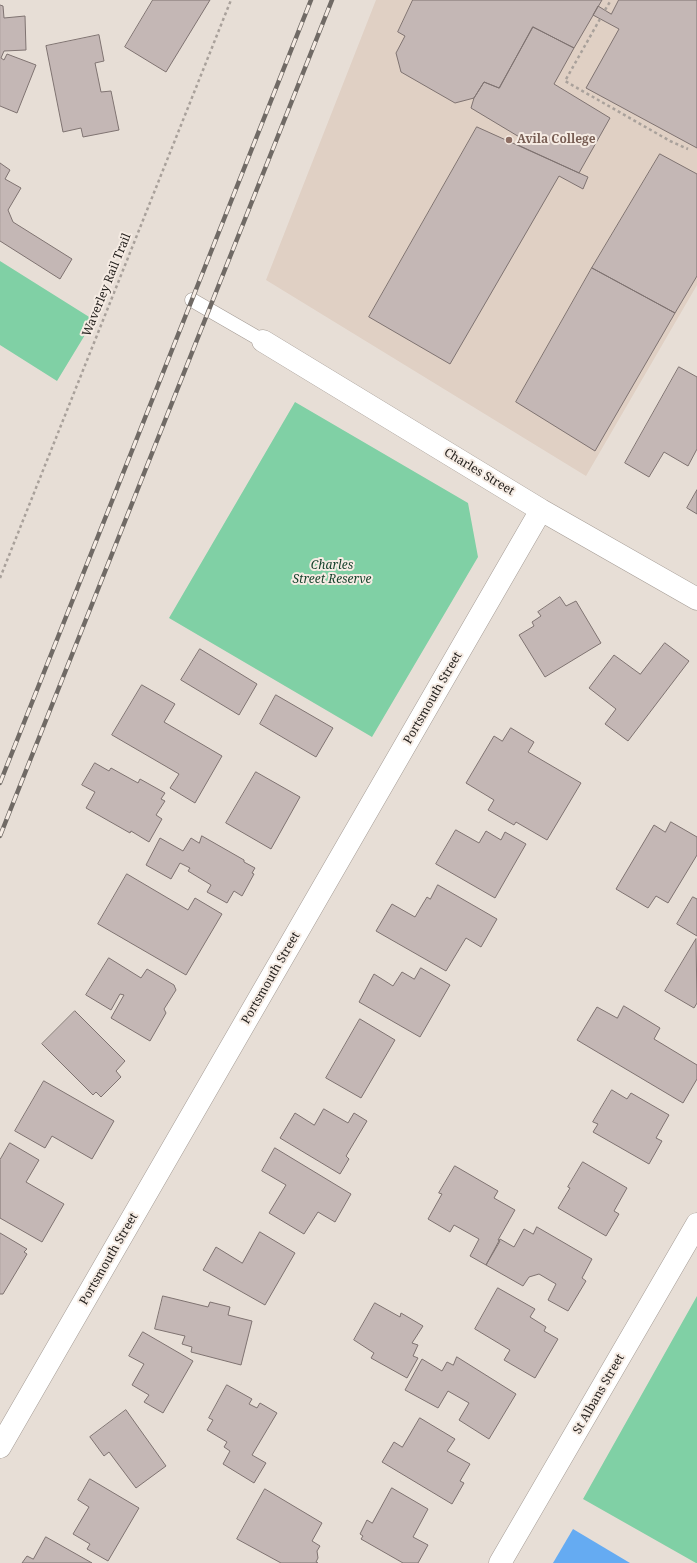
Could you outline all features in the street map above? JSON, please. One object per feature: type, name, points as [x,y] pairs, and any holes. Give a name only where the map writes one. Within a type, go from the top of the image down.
[{"type":"street","name":"Charles Street","points":[[263,341],[541,510],[697,599]]},
{"type":"street","name":"Portsmouth Street","points":[[0,1447],[541,510]]},
{"type":"street","name":"St Albans Street","points":[[500,1563],[697,1224]]},
{"type":"lane","points":[[192,300],[263,341]]},
{"type":"path","name":"Waverley Rail Trail","points":[[0,578],[231,0]]},
{"type":"path","points":[[605,10],[611,0]]},
{"type":"path","points":[[600,19],[565,81],[670,141],[688,149]]},
{"type":"shaded area","name":"Avila College","points":[[376,0],[697,0],[697,285],[586,476],[266,280]]},
{"type":"green space","points":[[0,261],[94,320],[57,381],[0,345]]},
{"type":"green space","name":"Charles Street Reserve","points":[[295,402],[468,503],[478,557],[372,737],[169,618]]},
{"type":"green space","points":[[697,1296],[697,1563],[696,1563],[583,1499]]},
{"type":"water","points":[[573,1529],[630,1563],[553,1563]]},
{"type":"building","points":[[153,0],[210,0],[166,72],[125,47]]},
{"type":"building","points":[[413,0],[602,0],[574,48],[533,27],[499,88],[484,82],[474,98],[455,103],[401,72],[396,53],[405,36],[398,32]]},
{"type":"building","points":[[619,0],[697,0],[697,148],[586,88],[619,29],[593,15],[598,6],[611,14]]},
{"type":"building","points":[[0,5],[3,6],[4,18],[25,16],[26,50],[4,51],[1,58],[4,60],[7,54],[36,65],[17,113],[0,106]]},
{"type":"building","points":[[533,27],[574,48],[554,84],[610,118],[579,173],[518,145],[521,138],[471,108],[474,98],[484,82],[499,88]]},
{"type":"building","points":[[99,35],[104,61],[95,63],[101,92],[111,91],[119,130],[83,137],[81,128],[63,132],[46,46]]},
{"type":"building","points":[[477,127],[588,177],[583,189],[559,176],[450,364],[369,317]]},
{"type":"building","points":[[660,154],[697,174],[697,276],[675,313],[592,268]]},
{"type":"building","points":[[0,163],[10,170],[5,179],[21,188],[8,210],[13,222],[72,259],[60,279],[0,241]]},
{"type":"building","points":[[592,268],[675,313],[595,451],[516,402]]},
{"type":"building","points":[[679,367],[697,377],[697,449],[688,466],[664,452],[649,477],[625,463]]},
{"type":"building","points":[[697,490],[697,514],[687,508]]},
{"type":"building","points":[[560,597],[566,606],[576,601],[601,643],[545,677],[519,635],[534,626],[532,622],[541,616],[538,612]]},
{"type":"building","points":[[665,643],[689,661],[628,741],[605,724],[616,709],[589,688],[614,655],[640,674]]},
{"type":"building","points":[[200,649],[257,684],[239,715],[181,680]]},
{"type":"building","points":[[142,685],[175,704],[164,722],[222,756],[195,803],[170,788],[179,774],[112,735]]},
{"type":"building","points":[[276,695],[333,728],[316,757],[260,724]]},
{"type":"building","points":[[511,728],[534,742],[528,752],[581,783],[547,840],[516,822],[514,825],[488,810],[494,800],[466,783],[494,736],[502,741]]},
{"type":"building","points":[[95,763],[109,771],[111,768],[138,783],[140,779],[165,793],[161,799],[165,801],[156,815],[162,819],[149,842],[86,808],[95,792],[82,785]]},
{"type":"building","points":[[256,772],[300,797],[271,849],[226,823]]},
{"type":"building","points":[[671,822],[697,837],[697,855],[668,903],[656,896],[648,908],[616,889],[654,825],[665,832]]},
{"type":"building","points":[[456,830],[479,843],[486,831],[501,840],[505,832],[526,844],[495,898],[436,864]]},
{"type":"building","points":[[202,836],[255,868],[252,873],[254,874],[242,896],[234,891],[227,903],[207,892],[211,885],[188,871],[190,868],[180,863],[171,879],[146,865],[160,838],[183,851],[191,838],[199,843]]},
{"type":"building","points":[[127,874],[188,910],[195,898],[222,914],[186,975],[98,924]]},
{"type":"building","points":[[438,885],[497,919],[481,947],[466,938],[446,971],[376,931],[392,904],[415,917],[427,897],[430,899]]},
{"type":"building","points":[[693,897],[697,899],[697,936],[677,924]]},
{"type":"building","points":[[696,939],[697,1003],[694,1008],[665,991]]},
{"type":"building","points":[[109,958],[141,978],[147,969],[174,985],[176,990],[164,1009],[166,1013],[150,1041],[111,1018],[124,995],[120,994],[111,1010],[86,995]]},
{"type":"building","points":[[421,968],[450,985],[420,1037],[359,1002],[374,974],[393,986],[402,972],[414,979]]},
{"type":"building","points":[[624,1006],[660,1028],[654,1039],[697,1065],[697,1079],[683,1103],[577,1040],[597,1007],[617,1018]]},
{"type":"building","points":[[75,1011],[125,1061],[116,1071],[121,1077],[101,1097],[96,1092],[93,1095],[42,1044]]},
{"type":"building","points":[[360,1019],[395,1040],[361,1098],[326,1078]]},
{"type":"building","points":[[44,1081],[114,1121],[92,1159],[52,1136],[45,1148],[15,1131]]},
{"type":"building","points":[[612,1090],[627,1099],[631,1093],[669,1115],[656,1138],[662,1141],[649,1164],[593,1132],[598,1124],[593,1122]]},
{"type":"building","points":[[324,1109],[348,1123],[354,1113],[367,1121],[346,1156],[349,1159],[340,1174],[280,1138],[295,1113],[314,1125]]},
{"type":"building","points":[[10,1143],[39,1160],[26,1182],[64,1204],[42,1242],[0,1218],[0,1160]]},
{"type":"building","points":[[275,1148],[351,1194],[335,1222],[318,1212],[304,1234],[269,1213],[286,1185],[262,1171]]},
{"type":"building","points":[[583,1162],[627,1188],[614,1211],[619,1214],[606,1236],[558,1208],[570,1188],[568,1187]]},
{"type":"building","points":[[455,1166],[498,1191],[494,1198],[515,1210],[486,1265],[470,1256],[479,1239],[454,1225],[450,1232],[428,1219],[442,1194],[439,1193]]},
{"type":"building","points":[[537,1227],[592,1259],[582,1278],[586,1281],[568,1311],[548,1300],[556,1284],[539,1274],[529,1277],[523,1286],[486,1265],[500,1239],[514,1247],[524,1229],[533,1234]]},
{"type":"building","points":[[260,1232],[295,1253],[265,1305],[203,1270],[216,1247],[242,1263]]},
{"type":"building","points":[[0,1233],[27,1249],[24,1252],[27,1254],[3,1294],[0,1294]]},
{"type":"building","points":[[498,1288],[535,1309],[530,1317],[546,1327],[544,1331],[558,1339],[535,1378],[504,1360],[510,1350],[475,1329]]},
{"type":"building","points":[[163,1296],[208,1307],[210,1302],[230,1307],[228,1315],[252,1321],[241,1365],[191,1352],[192,1347],[182,1344],[185,1336],[155,1329]]},
{"type":"building","points":[[375,1303],[400,1317],[401,1313],[423,1326],[412,1343],[418,1345],[413,1356],[418,1358],[407,1378],[371,1358],[374,1353],[354,1340]]},
{"type":"building","points":[[143,1332],[193,1361],[163,1413],[144,1402],[149,1395],[132,1385],[144,1364],[129,1356]]},
{"type":"building","points":[[457,1357],[516,1394],[489,1439],[459,1420],[469,1403],[448,1391],[438,1408],[405,1390],[422,1359],[442,1371],[447,1362],[453,1365]]},
{"type":"building","points":[[227,1385],[252,1399],[249,1404],[257,1408],[260,1403],[277,1413],[252,1455],[266,1463],[254,1483],[223,1464],[230,1451],[224,1447],[227,1442],[207,1430],[213,1420],[209,1418]]},
{"type":"building","points":[[126,1410],[166,1466],[136,1488],[109,1452],[104,1456],[90,1437]]},
{"type":"building","points":[[420,1418],[455,1439],[447,1451],[470,1464],[460,1481],[464,1483],[452,1504],[382,1462],[394,1442],[402,1447]]},
{"type":"building","points":[[90,1479],[139,1508],[108,1561],[87,1549],[90,1544],[73,1534],[89,1507],[78,1500]]},
{"type":"building","points":[[392,1488],[428,1509],[413,1537],[428,1545],[418,1563],[403,1563],[361,1539],[363,1536],[360,1534],[367,1520],[372,1523]]},
{"type":"building","points":[[265,1489],[322,1523],[312,1541],[320,1546],[317,1551],[318,1558],[316,1562],[318,1563],[281,1563],[237,1539]]},
{"type":"building","points":[[46,1537],[92,1563],[22,1563],[27,1556],[33,1559]]},
{"type":"railway","points":[[0,783],[311,0]]},
{"type":"railway","points":[[0,836],[332,0]]},
{"type":"place","name":"Avila College","points":[[509,140]]}]
